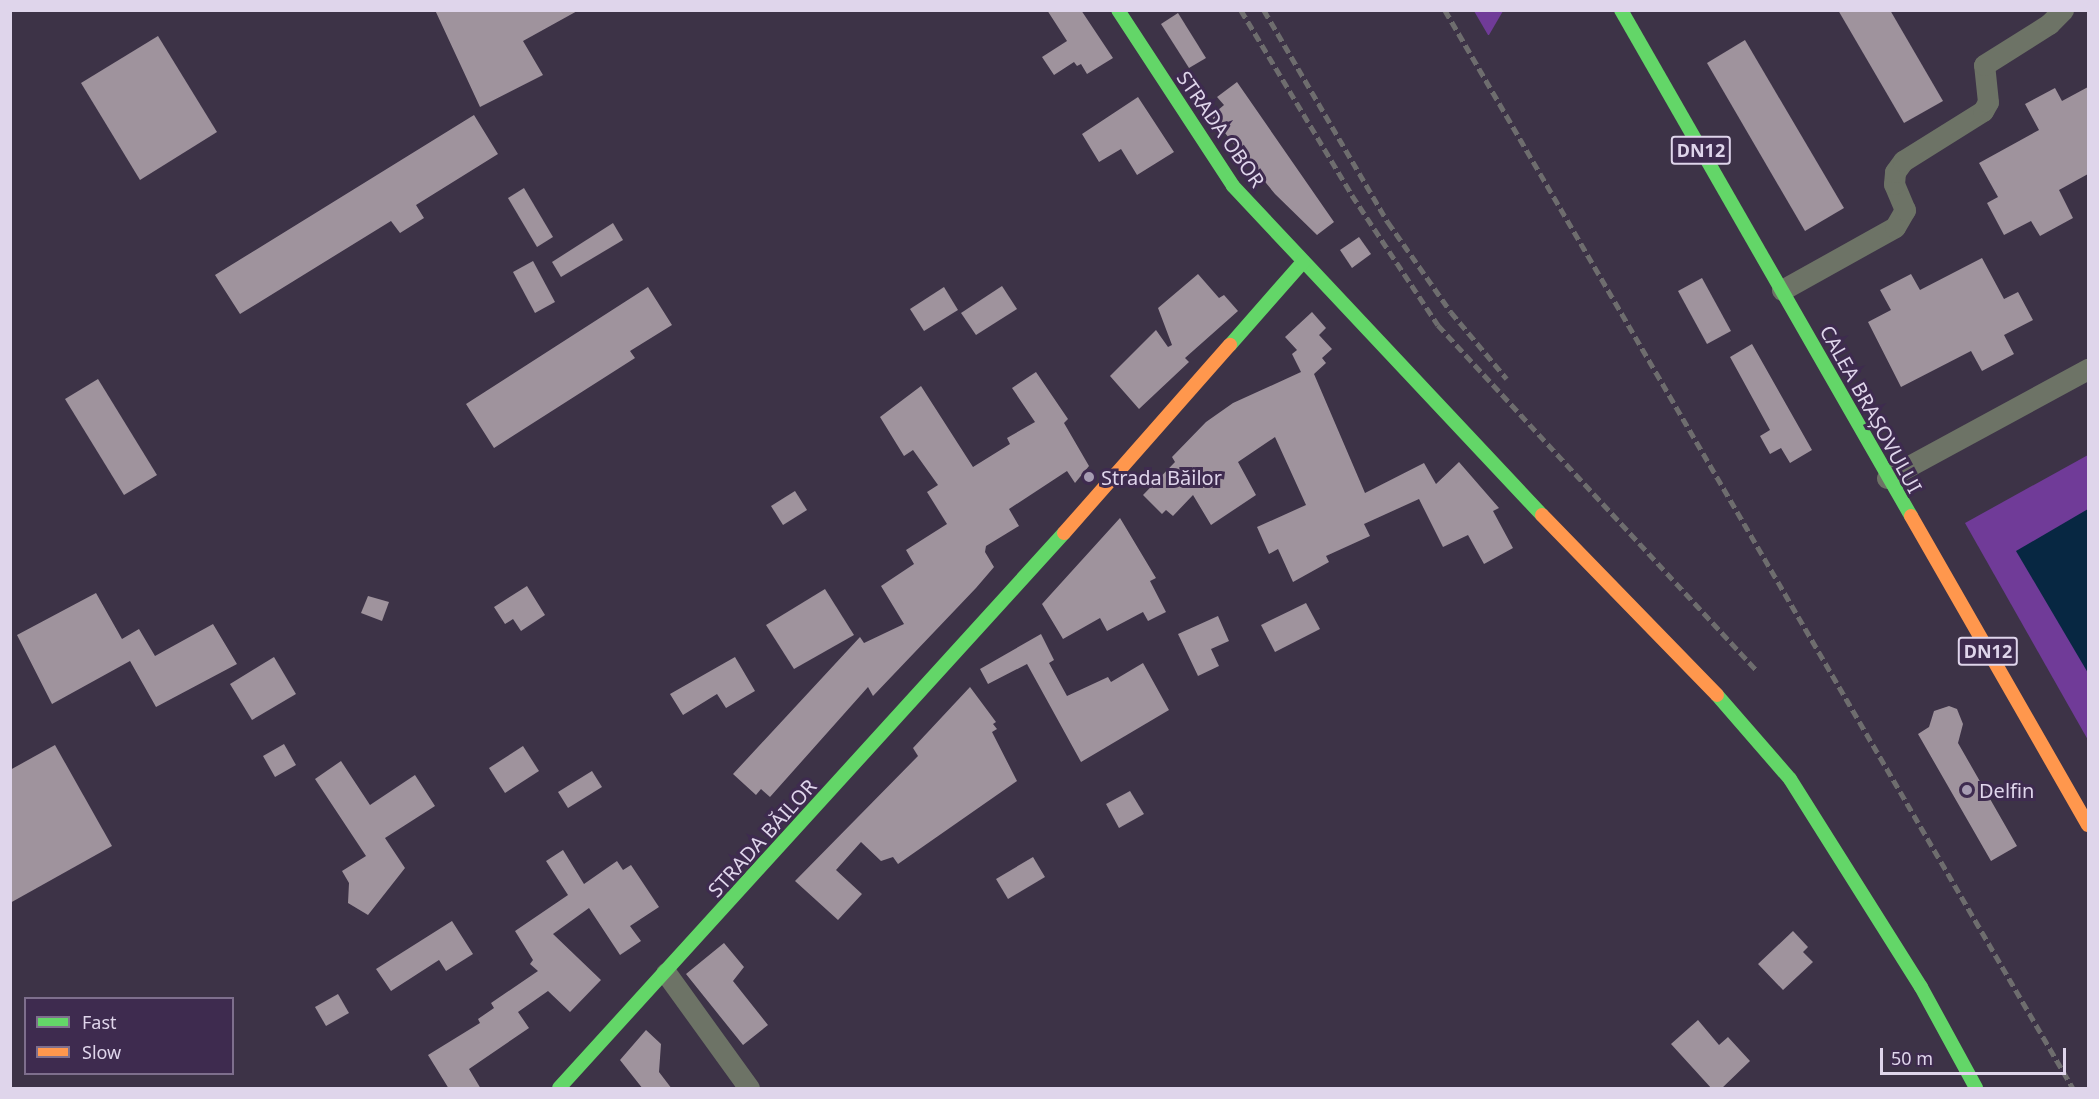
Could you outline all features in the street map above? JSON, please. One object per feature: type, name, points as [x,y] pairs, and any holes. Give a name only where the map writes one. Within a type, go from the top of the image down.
[{"type":"street","name":"STRADA OBOR","points":[[1118,10],[1233,186],[1464,436],[1700,676],[1790,779],[1915,977],[1976,1089]]},
{"type":"street","name":"CALEA BRAȘOVULUI","points":[[1621,10],[1887,478],[2088,825]]},
{"type":"street","points":[[1782,290],[1895,227],[1905,210],[1894,184],[1895,172],[1903,160],[1983,111],[1988,102],[1984,65],[2049,24],[2063,10]]},
{"type":"street","name":"STRADA BĂILOR","points":[[559,1089],[1025,577],[1303,262]]},
{"type":"street","points":[[1887,478],[2088,369]]},
{"type":"street","points":[[666,973],[749,1089]]},
{"type":"shaded area","points":[[1474,11],[1503,11],[1488,35]]},
{"type":"shaded area","points":[[2088,455],[2088,740],[1965,523]]},
{"type":"water","points":[[2088,509],[2088,673],[2016,551]]},
{"type":"building","points":[[435,10],[579,10],[523,41],[543,75],[480,107]]},
{"type":"building","points":[[1047,10],[1081,10],[1113,58],[1087,74],[1081,64],[1077,66],[1074,62],[1054,75],[1042,57],[1067,41]]},
{"type":"building","points":[[1838,10],[1890,10],[1943,101],[1904,123]]},
{"type":"building","points":[[1178,13],[1206,58],[1189,68],[1161,24]]},
{"type":"building","points":[[158,36],[217,132],[140,180],[81,83]]},
{"type":"building","points":[[1745,40],[1844,208],[1805,231],[1707,63]]},
{"type":"building","points":[[1237,82],[1334,222],[1317,235],[1275,194],[1211,116],[1224,105],[1217,97]]},
{"type":"building","points":[[2088,87],[2088,174],[2059,190],[2073,218],[2040,236],[2031,221],[2004,235],[1987,203],[1998,197],[1979,163],[2039,130],[2025,104],[2055,88],[2062,101]]},
{"type":"building","points":[[1138,97],[1174,152],[1137,175],[1121,149],[1099,162],[1082,134]]},
{"type":"building","points":[[474,115],[498,154],[416,205],[424,218],[400,233],[391,221],[240,314],[215,275]]},
{"type":"building","points":[[524,188],[553,237],[537,247],[508,198]]},
{"type":"building","points":[[613,223],[623,240],[561,277],[552,262]]},
{"type":"building","points":[[1359,237],[1371,254],[1352,268],[1340,250]]},
{"type":"building","points":[[1982,258],[2004,299],[2018,292],[2033,320],[2004,335],[2014,354],[1982,371],[1971,351],[1901,387],[1868,322],[1891,310],[1880,290],[1911,274],[1920,290]]},
{"type":"building","points":[[533,261],[555,302],[535,313],[513,272]]},
{"type":"building","points":[[1198,274],[1219,298],[1224,295],[1238,311],[1185,358],[1189,362],[1139,409],[1110,376],[1156,330],[1168,347],[1172,345],[1158,308]]},
{"type":"building","points":[[1702,278],[1731,331],[1707,344],[1678,291]]},
{"type":"building","points":[[1002,286],[1017,309],[976,335],[961,313]]},
{"type":"building","points":[[648,287],[672,325],[630,351],[635,358],[494,448],[466,404]]},
{"type":"building","points":[[944,287],[958,310],[924,331],[910,309]]},
{"type":"building","points":[[1312,312],[1326,328],[1319,335],[1332,349],[1322,358],[1326,363],[1314,374],[1365,493],[1424,463],[1436,484],[1459,462],[1499,508],[1493,511],[1513,548],[1484,564],[1468,535],[1443,547],[1419,499],[1364,524],[1370,536],[1326,556],[1329,562],[1293,582],[1278,549],[1269,554],[1257,527],[1306,505],[1275,437],[1238,462],[1256,495],[1211,525],[1193,495],[1173,516],[1166,510],[1162,514],[1143,495],[1175,462],[1172,457],[1206,422],[1233,403],[1301,372],[1292,354],[1297,350],[1285,337]]},
{"type":"building","points":[[1752,344],[1812,450],[1790,463],[1781,448],[1770,454],[1760,436],[1770,430],[1730,357]]},
{"type":"building","points":[[1036,372],[1068,419],[1064,423],[1089,466],[1075,483],[1067,471],[1009,509],[1019,526],[986,546],[985,552],[994,567],[976,588],[873,696],[868,687],[770,797],[761,789],[756,795],[733,774],[860,637],[864,643],[904,624],[881,586],[914,564],[906,550],[947,524],[927,492],[938,485],[913,450],[904,456],[880,417],[921,386],[973,467],[1010,444],[1007,438],[1035,422],[1012,388]]},
{"type":"building","points":[[98,379],[157,475],[124,495],[65,399]]},
{"type":"building","points":[[795,491],[807,510],[783,525],[771,506]]},
{"type":"building","points":[[1120,518],[1156,578],[1150,581],[1166,612],[1148,621],[1143,612],[1107,631],[1100,618],[1063,639],[1042,604]]},
{"type":"building","points":[[527,586],[545,615],[521,631],[513,619],[505,624],[494,607]]},
{"type":"building","points":[[825,589],[854,635],[794,669],[766,625]]},
{"type":"building","points":[[96,593],[122,639],[139,629],[155,656],[213,624],[237,664],[156,707],[130,661],[52,704],[17,635]]},
{"type":"building","points":[[368,596],[389,602],[382,621],[361,613]]},
{"type":"building","points":[[1306,603],[1320,629],[1275,652],[1261,625]]},
{"type":"building","points":[[1218,616],[1229,641],[1211,649],[1219,666],[1198,676],[1178,634]]},
{"type":"building","points":[[1041,634],[1054,660],[1049,663],[1067,696],[1108,677],[1111,682],[1143,663],[1169,710],[1081,762],[1027,664],[988,684],[980,669]]},
{"type":"building","points":[[274,657],[296,694],[252,720],[230,684]]},
{"type":"building","points":[[735,657],[755,691],[726,708],[717,694],[683,715],[670,694]]},
{"type":"building","points":[[970,687],[996,722],[993,724],[997,729],[992,732],[1017,781],[898,864],[893,857],[881,861],[861,842],[836,870],[862,894],[838,920],[795,881],[918,756],[913,748]]},
{"type":"building","name":"Delfin","points":[[1949,706],[1957,709],[1963,724],[1958,743],[2017,846],[1991,861],[1918,734],[1929,727],[1934,711]]},
{"type":"building","points":[[284,744],[296,765],[275,777],[263,756]]},
{"type":"building","points":[[55,745],[112,846],[10,903],[10,770]]},
{"type":"building","points":[[523,746],[539,771],[505,793],[489,768]]},
{"type":"building","points":[[341,761],[370,805],[415,775],[435,806],[385,838],[405,868],[368,915],[348,903],[349,883],[342,871],[366,856],[315,779]]},
{"type":"building","points":[[592,771],[602,787],[568,808],[558,792]]},
{"type":"building","points":[[1130,791],[1144,814],[1119,828],[1106,804]]},
{"type":"building","points":[[563,850],[584,884],[617,861],[623,870],[631,865],[659,907],[630,926],[641,941],[620,955],[589,908],[553,934],[601,980],[570,1012],[548,991],[518,1012],[529,1028],[469,1069],[481,1089],[449,1089],[428,1055],[480,1023],[478,1019],[494,1008],[491,1003],[538,971],[530,964],[533,960],[515,931],[568,895],[546,861]]},
{"type":"building","points":[[1033,857],[1045,877],[1008,899],[996,879]]},
{"type":"building","points":[[452,921],[473,954],[446,971],[439,960],[391,991],[376,969]]},
{"type":"building","points":[[1793,931],[1808,947],[1803,952],[1813,962],[1783,990],[1758,964]]},
{"type":"building","points":[[724,943],[744,967],[733,981],[768,1025],[743,1045],[686,974]]},
{"type":"building","points":[[338,994],[349,1013],[326,1026],[315,1007]]},
{"type":"building","points":[[1698,1020],[1719,1045],[1728,1037],[1750,1061],[1721,1089],[1712,1089],[1671,1044]]},
{"type":"building","points":[[646,1030],[661,1044],[659,1072],[672,1089],[643,1089],[620,1060]]},
{"type":"railway","points":[[1241,10],[1352,195],[1438,325],[1756,670]]},
{"type":"railway","points":[[1264,10],[1388,222],[1451,312],[1507,379]]},
{"type":"railway","points":[[1445,10],[2073,1088]]},
{"type":"traffic: fast","points":[[1118,10],[1233,186],[1542,515]]},
{"type":"traffic: fast","points":[[1621,10],[1911,516]]},
{"type":"traffic: fast","points":[[1230,345],[1303,262]]},
{"type":"traffic: fast","points":[[559,1088],[1064,533]]},
{"type":"traffic: fast","points":[[1717,695],[1790,779],[1921,987],[1976,1088]]},
{"type":"traffic: slow","points":[[1064,533],[1230,345]]},
{"type":"traffic: slow","points":[[1542,515],[1717,695]]},
{"type":"traffic: slow","points":[[1911,516],[2088,825]]},
{"type":"place","name":"Strada Băilor","points":[[1089,477]]},
{"type":"place","name":"Delfin","points":[[1967,790]]}]
